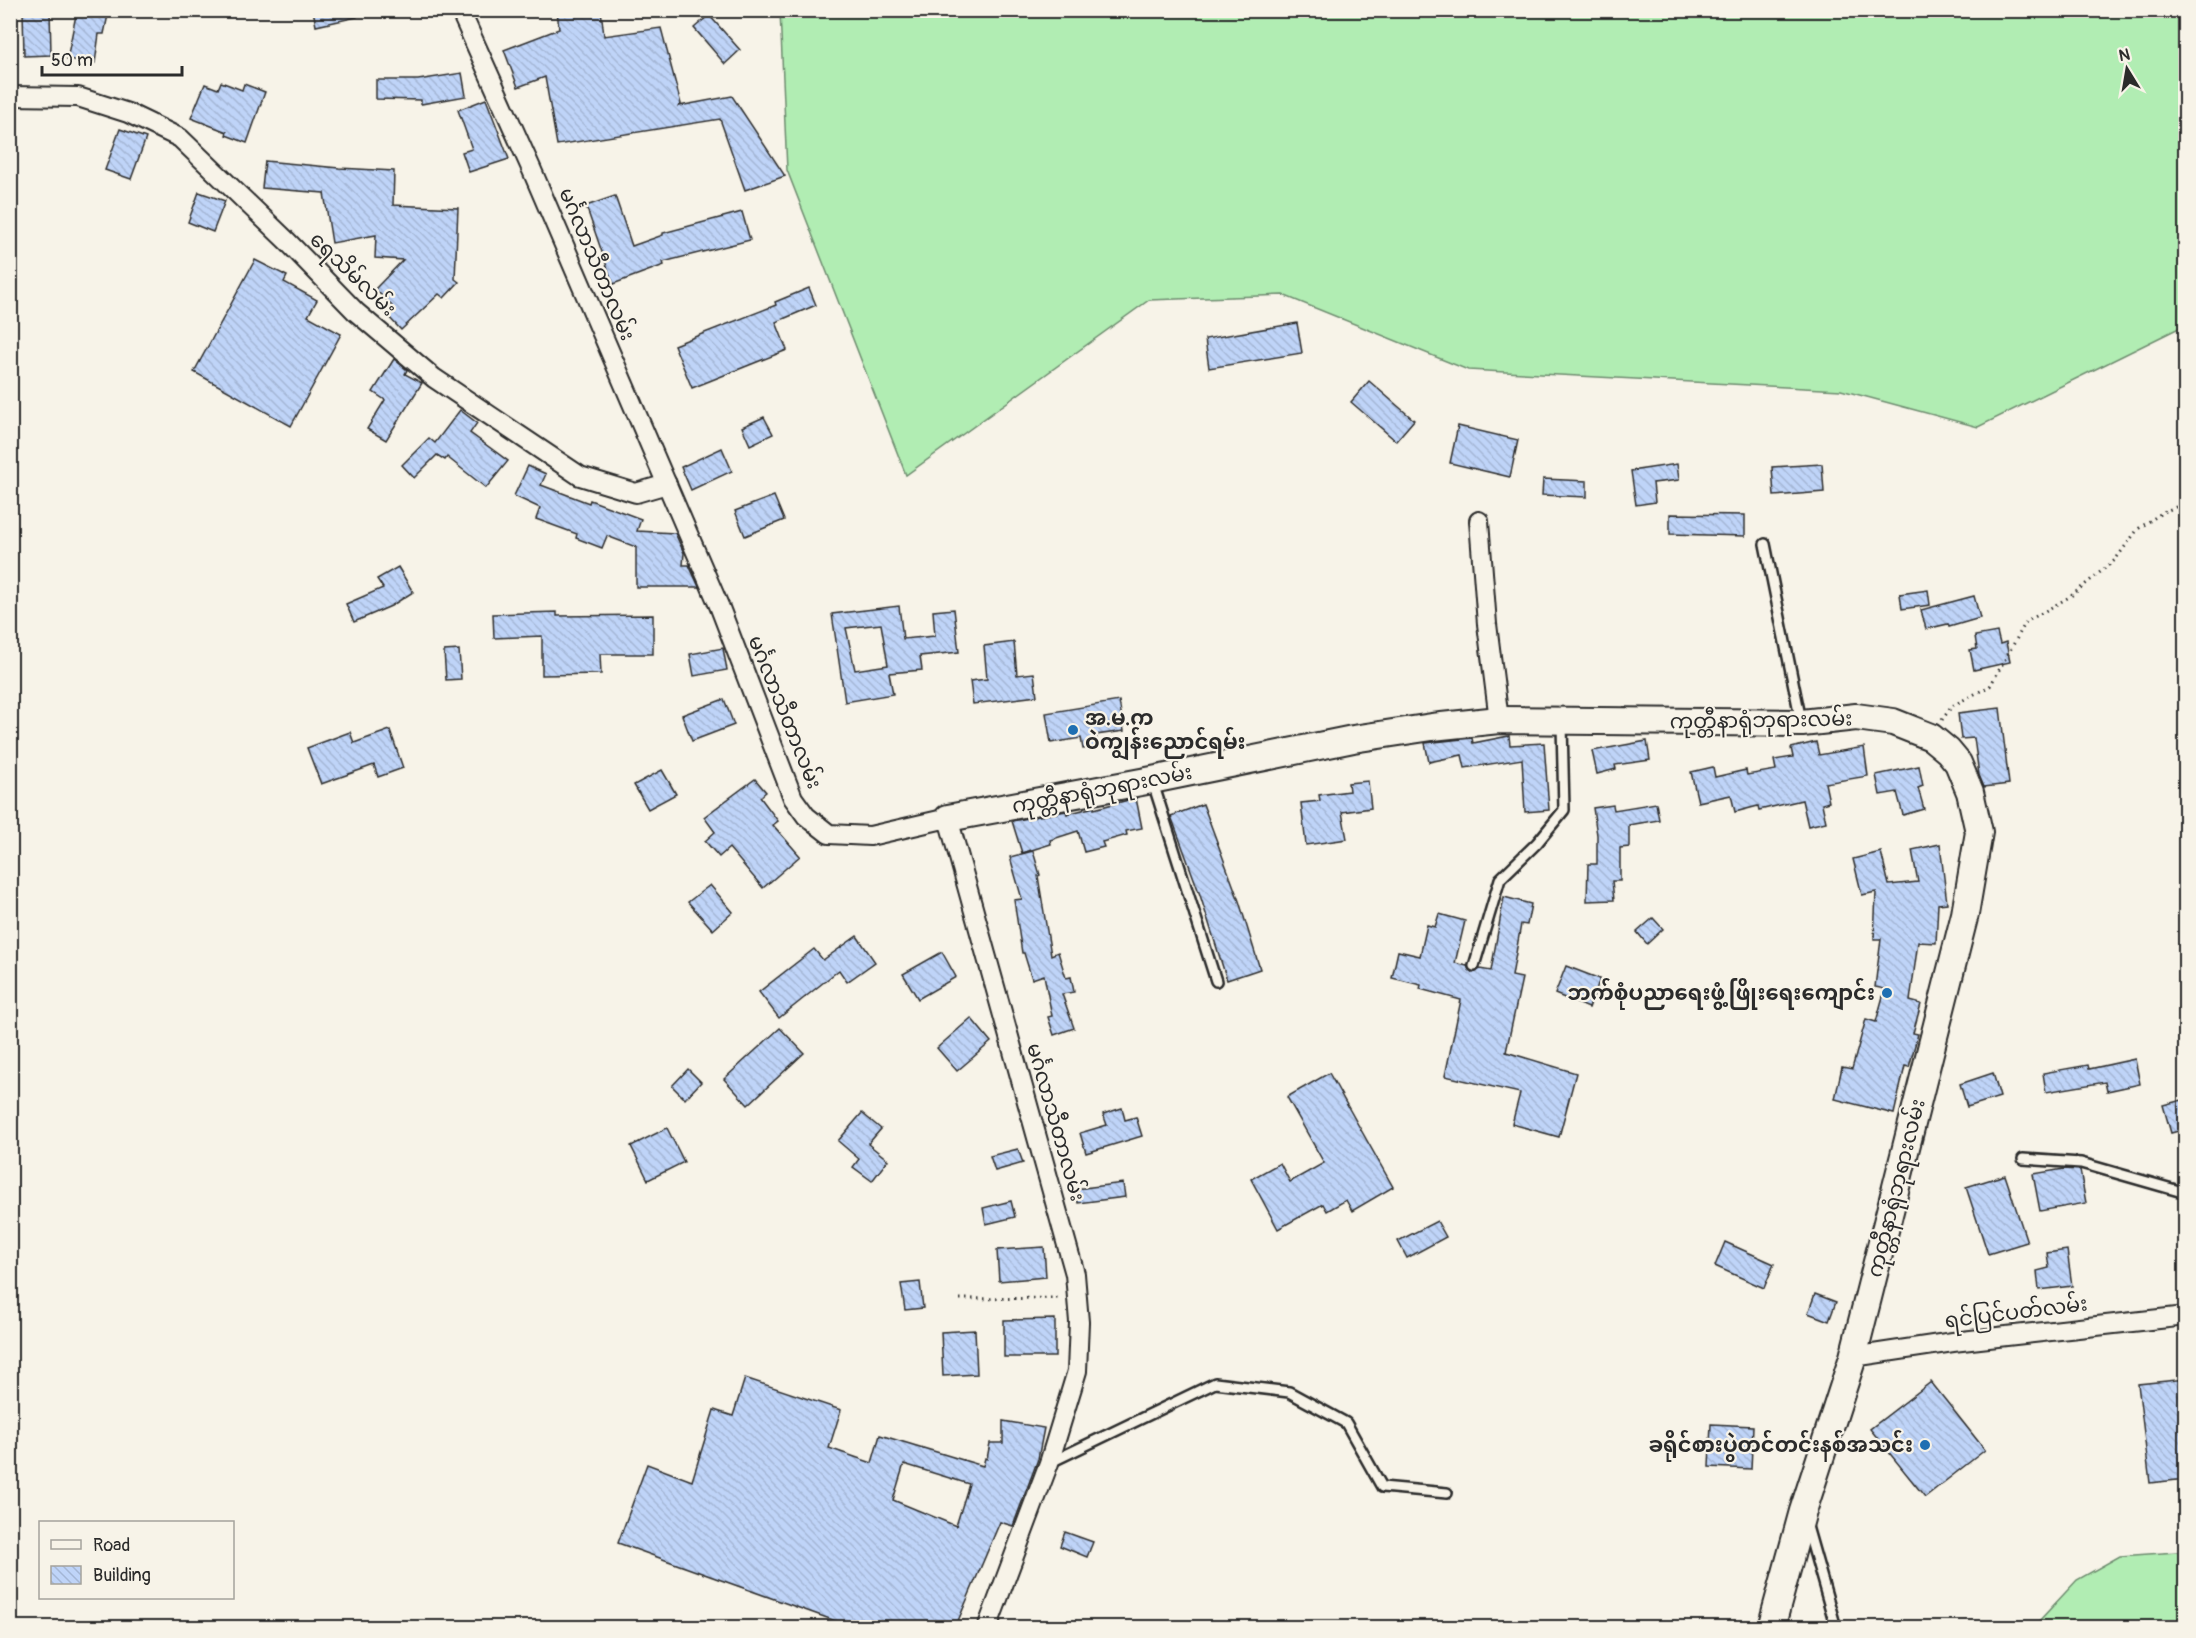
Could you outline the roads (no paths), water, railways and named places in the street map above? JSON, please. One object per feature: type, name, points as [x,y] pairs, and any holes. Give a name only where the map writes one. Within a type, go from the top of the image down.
[{"type":"street","name":"မင်္ဂလာသီတာလမ်း","points":[[460,10],[531,168],[720,608],[793,798],[806,816],[829,834],[870,836],[948,818],[1075,1274],[1079,1322],[1077,1371],[1049,1463],[987,1628]]},
{"type":"street","name":"ရေသိမ်လမ်း","points":[[10,96],[78,97],[128,113],[180,138],[288,242],[356,312],[434,378],[580,476],[636,493],[667,484]]},
{"type":"street","points":[[1479,521],[1487,624],[1498,720]]},
{"type":"street","name":"ကုတ္တီနာရုံဘုရားလမ်း","points":[[948,818],[1353,739],[1498,720],[1802,723],[1856,717],[1893,722],[1931,737],[1958,763],[1970,792],[1979,832],[1965,914],[1853,1357],[1803,1511],[1771,1628]]},
{"type":"street","name":"ရင်ပြင်ပတ်လမ်း","points":[[1853,1357],[1953,1342],[2186,1316]]},
{"type":"lane","points":[[1765,544],[1802,723]]},
{"type":"lane","points":[[1474,966],[1500,879],[1537,843],[1564,810],[1562,721]]},
{"type":"lane","points":[[1152,780],[1216,981]]},
{"type":"lane","points":[[2023,1159],[2081,1162],[2186,1193]]},
{"type":"lane","points":[[1049,1463],[1215,1383],[1288,1392],[1346,1423],[1382,1487],[1447,1493]]},
{"type":"lane","points":[[1803,1511],[1836,1628]]},
{"type":"place","name":"အ.မ.က ဝဲကျွန်းညောင်ရမ်း","points":[[1073,730]]},
{"type":"place","name":"ဘက်စုံပညာရေးဖွံ့ဖြိုးရေးကျောင်း","points":[[1887,993]]},
{"type":"place","name":"ခရိုင်စားပွဲတင်တင်းနစ်အသင်း","points":[[1925,1445]]}]
